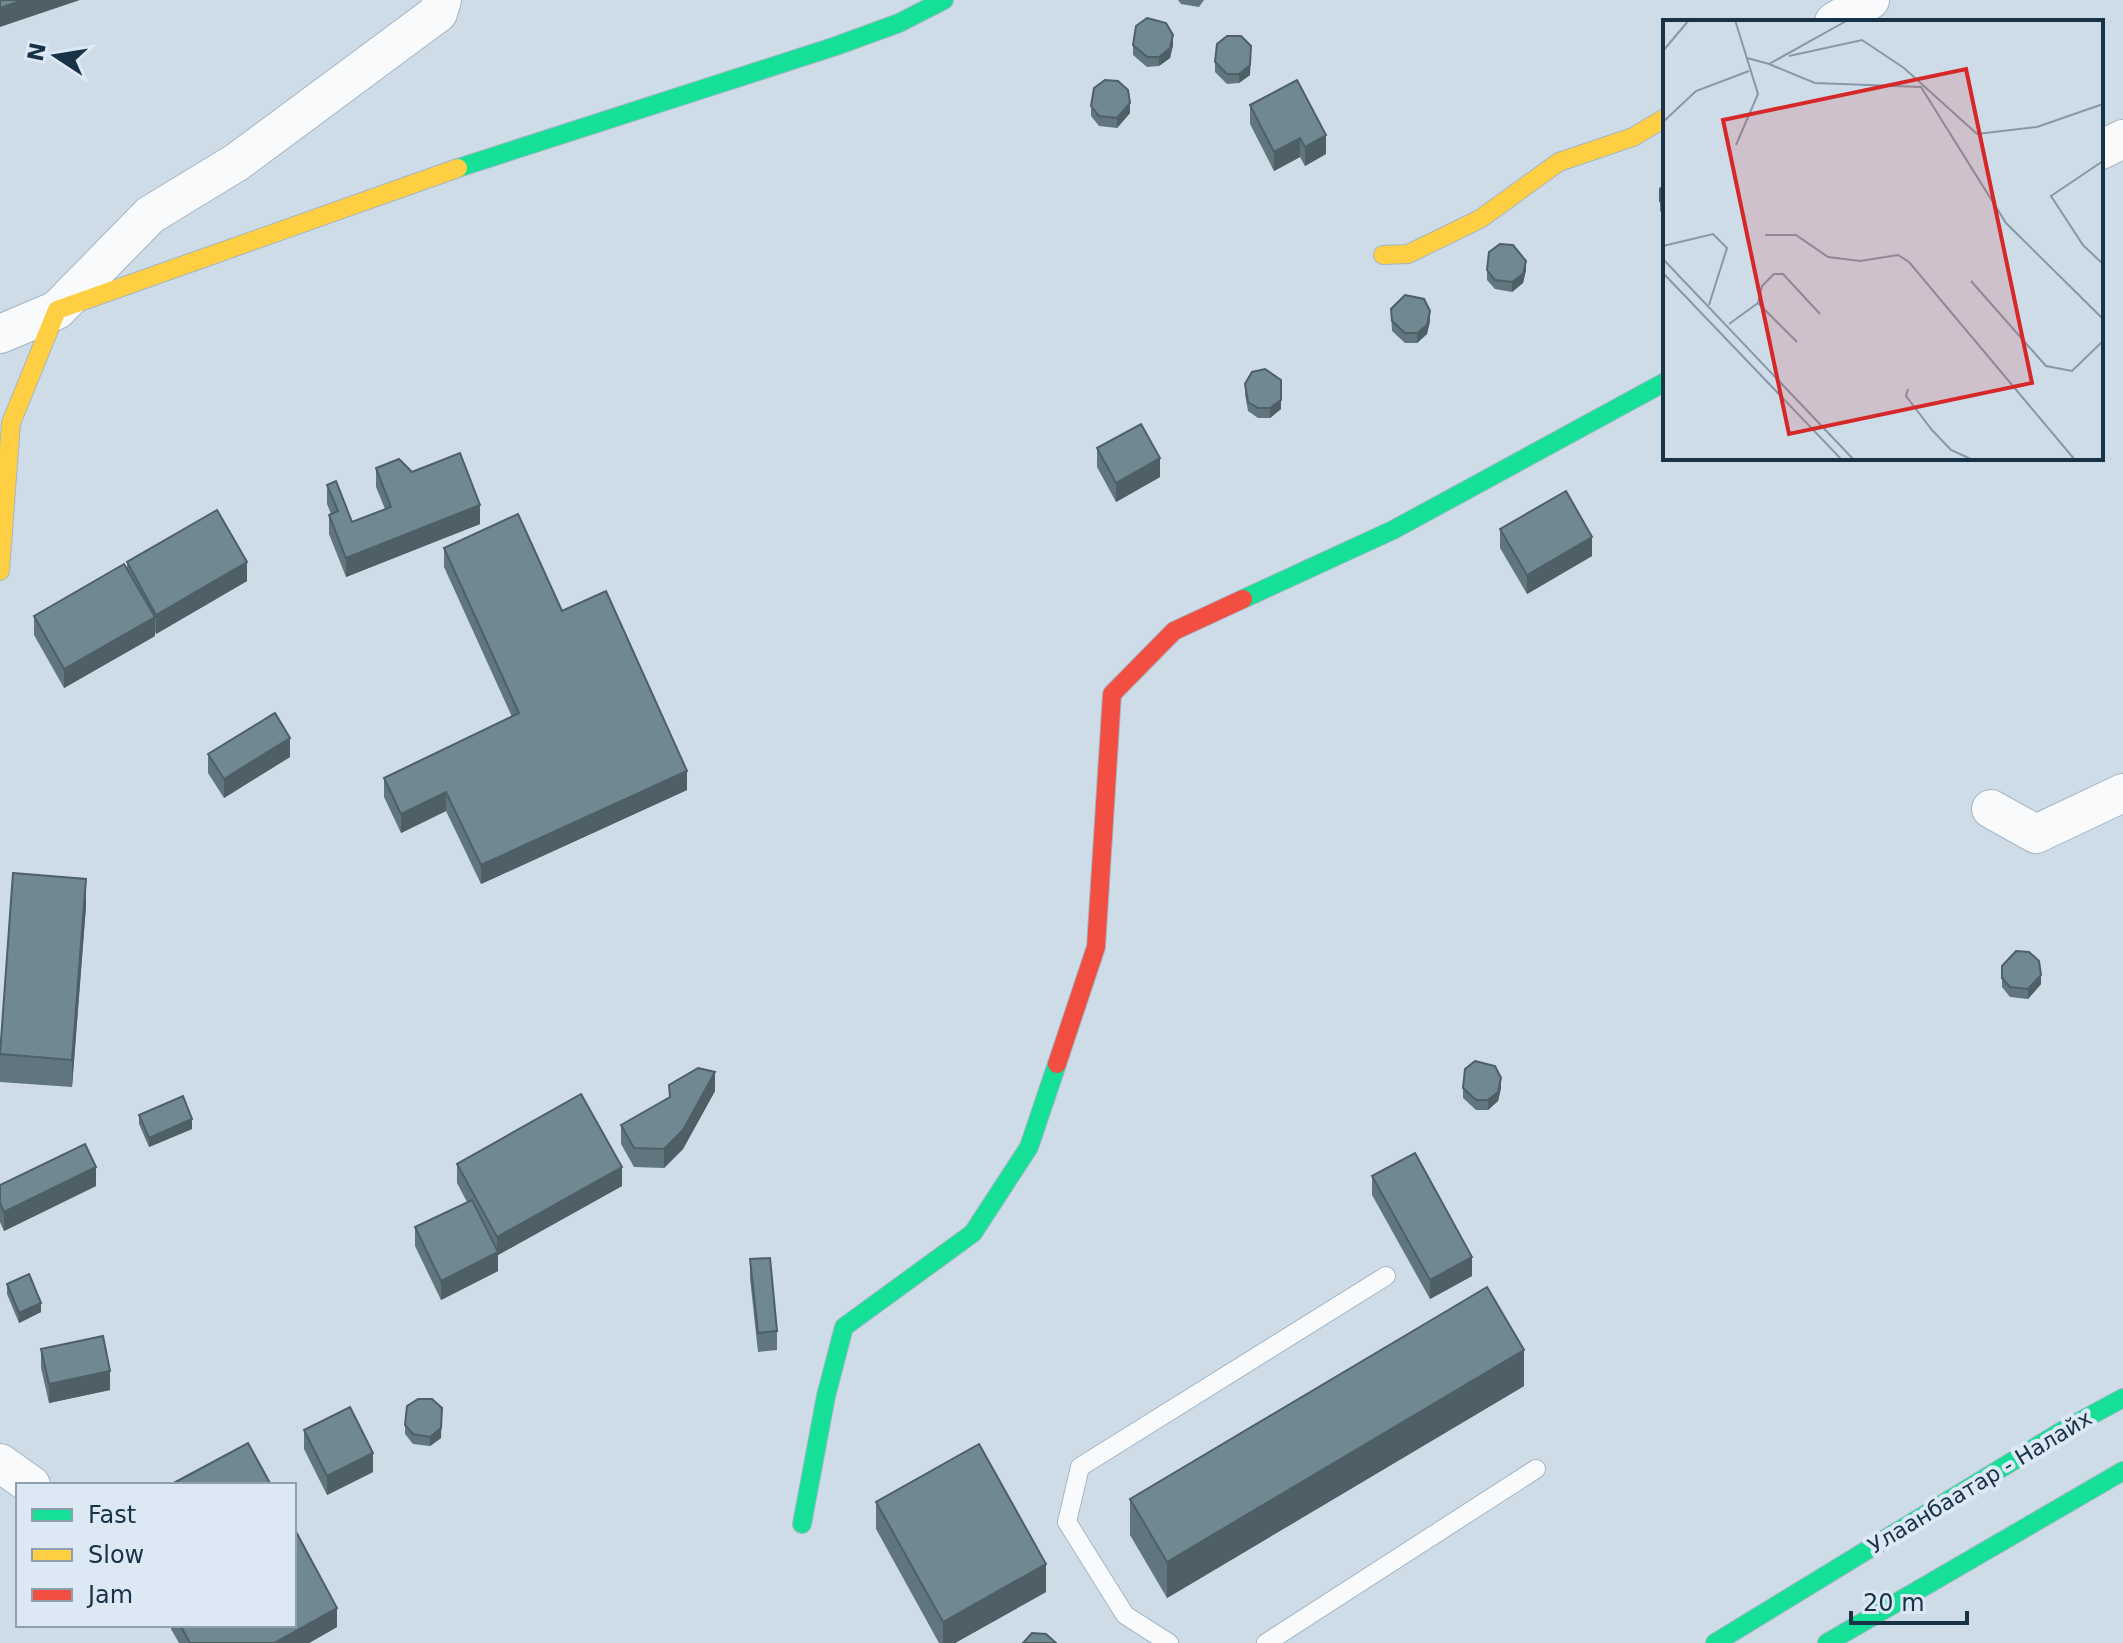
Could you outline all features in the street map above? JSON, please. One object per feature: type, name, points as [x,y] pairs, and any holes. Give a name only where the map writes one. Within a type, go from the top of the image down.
[{"type":"main road","points":[[0,571],[11,423],[57,310],[418,181],[836,46],[899,23],[944,0]]},
{"type":"main road","points":[[1383,255],[1408,254],[1480,219],[1559,162],[1633,137],[1663,119]]},
{"type":"main road","points":[[802,1524],[826,1396],[844,1327],[973,1233],[1029,1147],[1096,947],[1112,694],[1174,631],[1393,530],[1577,433],[1663,383]]},
{"type":"main road","name":"Улаанбаатар - Налайх","points":[[1715,1643],[2062,1431],[2123,1398]]},
{"type":"main road","points":[[1827,1643],[2123,1471]]},
{"type":"street","points":[[0,334],[57,310],[150,215],[237,162],[322,100],[438,13],[442,0]]},
{"type":"street","points":[[1837,20],[1870,0]]},
{"type":"street","points":[[2103,149],[2123,139]]},
{"type":"street","points":[[1991,809],[2036,834],[2123,793]]},
{"type":"street","points":[[0,1463],[28,1483]]},
{"type":"lane","points":[[1169,1643],[1125,1615],[1067,1522],[1080,1467],[1386,1276]]},
{"type":"lane","points":[[1266,1643],[1536,1469]]},
{"type":"building","points":[[0,0],[23,0],[0,8]]},
{"type":"building","points":[[1147,18],[1166,23],[1173,35],[1170,48],[1159,57],[1147,57],[1133,45],[1136,26]]},
{"type":"building","points":[[1227,36],[1241,36],[1251,46],[1250,65],[1239,74],[1227,74],[1215,62],[1217,44]]},
{"type":"building","points":[[1105,80],[1118,81],[1128,90],[1130,103],[1117,118],[1099,116],[1091,106],[1094,88]]},
{"type":"building","points":[[1297,80],[1326,135],[1305,147],[1300,138],[1274,152],[1250,105]]},
{"type":"building","points":[[1663,186],[1663,204],[1660,201]]},
{"type":"building","points":[[1500,244],[1513,245],[1526,261],[1523,274],[1512,282],[1495,280],[1487,270],[1489,252]]},
{"type":"building","points":[[1405,295],[1424,299],[1430,311],[1427,325],[1417,333],[1405,333],[1392,321],[1391,309]]},
{"type":"building","points":[[1265,369],[1281,380],[1281,400],[1270,408],[1258,408],[1248,402],[1245,384],[1252,372]]},
{"type":"building","points":[[1141,424],[1160,458],[1116,483],[1097,448]]},
{"type":"building","points":[[460,453],[480,505],[346,558],[329,515],[338,511],[327,485],[336,481],[352,522],[391,507],[376,468],[399,459],[412,472]]},
{"type":"building","points":[[1566,491],[1592,537],[1527,575],[1500,529]]},
{"type":"building","points":[[217,510],[247,562],[156,615],[127,562]]},
{"type":"building","points":[[518,514],[562,611],[606,591],[687,771],[481,865],[446,792],[401,814],[384,778],[519,713],[444,548]]},
{"type":"building","points":[[124,564],[155,617],[64,669],[34,616]]},
{"type":"building","points":[[275,713],[290,738],[224,779],[208,754]]},
{"type":"building","points":[[13,873],[86,879],[72,1060],[0,1054]]},
{"type":"building","points":[[2016,951],[2029,952],[2039,961],[2041,975],[2028,989],[2010,987],[2002,978],[2002,966]]},
{"type":"building","points":[[1475,1061],[1495,1066],[1501,1078],[1498,1092],[1488,1100],[1476,1100],[1463,1088],[1465,1069]]},
{"type":"building","points":[[698,1068],[715,1072],[683,1130],[664,1149],[634,1148],[621,1125],[670,1097],[669,1085]]},
{"type":"building","points":[[581,1094],[622,1167],[497,1237],[457,1164]]},
{"type":"building","points":[[183,1096],[192,1119],[149,1138],[139,1115]]},
{"type":"building","points":[[85,1144],[96,1167],[4,1212],[0,1203],[0,1185]]},
{"type":"building","points":[[1415,1153],[1472,1257],[1430,1280],[1372,1176]]},
{"type":"building","points":[[472,1200],[498,1252],[441,1281],[415,1227]]},
{"type":"building","points":[[770,1258],[777,1331],[758,1333],[750,1259]]},
{"type":"building","points":[[29,1274],[41,1303],[19,1313],[7,1284]]},
{"type":"building","points":[[1487,1287],[1524,1350],[1167,1562],[1130,1499]]},
{"type":"building","points":[[103,1336],[110,1371],[49,1384],[41,1349]]},
{"type":"building","points":[[418,1399],[432,1399],[442,1408],[441,1428],[430,1437],[413,1434],[405,1425],[407,1406]]},
{"type":"building","points":[[350,1407],[373,1453],[327,1476],[304,1430]]},
{"type":"building","points":[[248,1443],[270,1483],[174,1483]]},
{"type":"building","points":[[979,1444],[1046,1564],[943,1622],[876,1502]]},
{"type":"building","points":[[296,1532],[337,1608],[274,1643],[190,1643],[181,1627],[296,1627]]},
{"type":"building","points":[[1032,1633],[1046,1634],[1056,1643],[1023,1643]]},
{"type":"traffic: fast","points":[[458,168],[836,46],[899,23],[944,0]]},
{"type":"traffic: fast","points":[[1243,599],[1393,530],[1663,383]]},
{"type":"traffic: fast","points":[[802,1524],[826,1396],[844,1327],[973,1233],[1029,1147],[1057,1064]]},
{"type":"traffic: fast","points":[[1715,1643],[2062,1431],[2123,1398]]},
{"type":"traffic: fast","points":[[1827,1643],[2123,1471]]},
{"type":"traffic: slow","points":[[1383,255],[1408,254],[1480,219],[1559,162],[1633,137],[1663,119]]},
{"type":"traffic: slow","points":[[0,571],[11,423],[57,310],[458,168]]},
{"type":"traffic: jam","points":[[1057,1064],[1096,947],[1112,694],[1174,631],[1243,599]]}]
